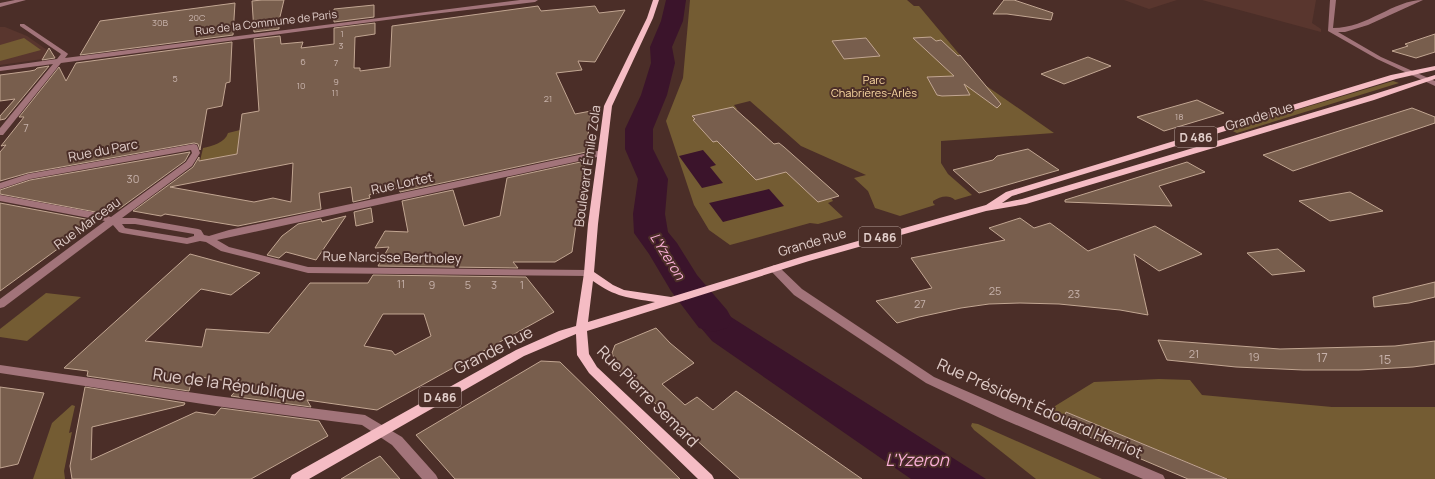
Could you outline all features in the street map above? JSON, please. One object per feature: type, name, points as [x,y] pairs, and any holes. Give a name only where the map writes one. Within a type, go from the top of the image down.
[{"type":"main road","name":"Boulevard Émile Zola","points":[[581,328],[589,273],[593,224],[608,106],[650,18],[656,0]]},
{"type":"main road","name":"D 486","points":[[1409,73],[1435,68]]},
{"type":"main road","name":"Grande Rue","points":[[986,208],[1009,194],[1409,73]]},
{"type":"main road","name":"D 486","points":[[1424,80],[1435,76]]},
{"type":"main road","name":"Grande Rue","points":[[297,479],[520,353],[563,334],[774,268],[986,208],[1023,202],[1424,80]]},
{"type":"main road","points":[[589,273],[609,287],[628,295],[674,300]]},
{"type":"main road","name":"Rue Pierre Semard","points":[[581,328],[583,355],[593,370],[707,479]]},
{"type":"street","points":[[0,5],[22,0]]},
{"type":"street","name":"Rue de la Commune de Paris","points":[[0,68],[535,0]]},
{"type":"street","points":[[1330,30],[1332,0]]},
{"type":"street","points":[[1330,30],[1345,30],[1366,24],[1383,15],[1420,0]]},
{"type":"street","points":[[0,133],[65,54],[22,25]]},
{"type":"street","points":[[1330,30],[1345,40],[1409,73],[1435,84]]},
{"type":"street","name":"Rue du Parc","points":[[0,186],[28,177],[194,147],[196,154],[189,164]]},
{"type":"street","name":"Rue Lortet","points":[[204,239],[602,153]]},
{"type":"street","name":"Rue Marceau","points":[[0,304],[189,164]]},
{"type":"street","points":[[0,198],[98,216],[114,221],[122,230],[187,241],[204,239]]},
{"type":"street","name":"Rue Narcisse Bertholey","points":[[204,239],[225,249],[308,270],[589,273]]},
{"type":"street","name":"Rue Président Édouard Herriot","points":[[774,268],[798,292],[930,380],[1005,414],[1158,479]]},
{"type":"street","name":"Rue de la République","points":[[0,369],[216,401],[352,417],[365,420],[397,441],[430,479]]},
{"type":"shaded area","points":[[1124,0],[1177,0],[1149,9]]},
{"type":"shaded area","points":[[1202,0],[1316,0],[1312,23],[1321,29],[1321,32]]},
{"type":"shaded area","points":[[0,27],[5,27],[27,36],[57,57],[0,65]]},
{"type":"green space","name":"Parc Chabrières-Arlès","points":[[690,0],[907,0],[914,6],[919,6],[985,85],[1054,133],[941,141],[941,163],[948,174],[972,195],[955,200],[950,197],[941,197],[933,201],[935,205],[900,216],[875,208],[868,191],[854,178],[866,175],[801,146],[750,101],[734,105],[744,119],[747,119],[762,132],[760,133],[771,144],[779,143],[839,196],[831,198],[833,201],[828,203],[843,217],[818,224],[810,223],[730,245],[709,230],[694,205],[666,121],[683,78]]},
{"type":"green space","points":[[24,38],[41,50],[0,61],[0,45]]},
{"type":"green space","points":[[1393,81],[1399,83],[1237,133],[1230,130]]},
{"type":"green space","points":[[240,130],[237,154],[200,161],[203,148],[221,142],[228,133]]},
{"type":"green space","points":[[46,293],[81,297],[27,341],[0,337],[0,329]]},
{"type":"green space","points":[[1159,379],[1190,380],[1202,395],[1332,407],[1435,407],[1435,479],[1228,479],[1066,412],[1061,425],[1049,419],[1047,411],[1094,382]]},
{"type":"green space","points":[[72,405],[75,406],[69,433],[72,432],[64,471],[65,479],[33,479],[52,423]]},
{"type":"green space","points":[[972,423],[978,424],[1102,479],[1036,479],[974,430],[971,426]]},
{"type":"water","points":[[703,150],[716,165],[710,167],[723,183],[702,188],[679,156]]},
{"type":"water","points":[[769,189],[784,206],[723,222],[709,203]]},
{"type":"water","name":"L'Yzeron","points":[[692,280],[731,317],[986,479],[911,479],[712,341],[695,321],[676,286]]},
{"type":"building","points":[[284,0],[279,21],[279,29],[254,32],[252,1]]},
{"type":"building","points":[[1004,0],[1014,0],[1053,13],[1051,20],[1007,14],[993,14]]},
{"type":"building","points":[[235,3],[233,35],[80,55],[100,21]]},
{"type":"building","points":[[374,5],[374,17],[334,22],[334,9]]},
{"type":"building","points":[[538,6],[541,11],[595,6],[599,13],[625,10],[595,62],[578,61],[582,70],[556,73],[575,114],[591,111],[586,152],[400,192],[399,188],[369,195],[370,198],[353,202],[351,187],[319,193],[321,209],[238,226],[165,214],[161,216],[133,211],[193,167],[199,157],[199,161],[237,154],[242,114],[259,111],[254,39],[280,36],[281,44],[303,42],[301,48],[334,44],[334,28],[375,23],[375,34],[355,37],[354,68],[360,68],[360,71],[390,67],[392,26]],"holes":[[[293,163],[291,202],[273,198],[254,202],[170,187]]]},
{"type":"building","points":[[1435,34],[1435,52],[1416,58],[1392,51],[1408,46],[1405,44]]},
{"type":"building","points":[[931,37],[936,41],[941,40],[958,56],[960,55],[1001,104],[997,108],[964,84],[970,95],[937,95],[927,77],[954,76],[913,38]]},
{"type":"building","points":[[866,38],[880,56],[844,59],[832,41]]},
{"type":"building","points":[[232,42],[230,82],[226,83],[222,106],[207,109],[200,150],[198,144],[194,143],[28,173],[0,181],[0,152],[6,145],[1,146],[24,117],[19,117],[59,67],[66,81],[76,63]]},
{"type":"building","points":[[49,48],[55,58],[42,60]]},
{"type":"building","points":[[1088,57],[1111,66],[1064,84],[1041,74]]},
{"type":"building","points":[[49,66],[5,119],[0,120],[0,116],[15,99],[0,101],[0,75],[30,71]]},
{"type":"building","points":[[1197,100],[1224,113],[1164,131],[1137,117]]},
{"type":"building","points":[[733,107],[774,144],[779,143],[784,147],[839,196],[818,202],[786,172],[756,180],[717,141],[713,142],[693,120],[695,119],[692,116]]},
{"type":"building","points":[[1412,108],[1435,117],[1435,123],[1293,171],[1263,155]]},
{"type":"building","points":[[1028,149],[1059,170],[979,193],[953,170],[993,160],[997,156]]},
{"type":"building","points":[[190,152],[185,161],[119,209],[114,208],[106,214],[0,194],[0,190],[30,180]]},
{"type":"building","points":[[585,161],[572,252],[555,262],[513,262],[518,268],[378,266],[389,247],[375,248],[385,231],[408,232],[402,201],[453,190],[464,226],[500,216],[507,178]]},
{"type":"building","points":[[1187,162],[1205,172],[1159,186],[1172,206],[1065,202],[1065,200]]},
{"type":"building","points":[[1350,192],[1383,211],[1330,221],[1299,201]]},
{"type":"building","points":[[0,203],[96,221],[0,291]]},
{"type":"building","points":[[371,208],[373,222],[356,226],[354,212]]},
{"type":"building","points":[[346,216],[316,260],[286,252],[279,258],[267,255],[282,236],[298,224],[321,219],[322,222]]},
{"type":"building","points":[[1020,218],[1034,228],[1050,223],[1088,251],[1155,226],[1202,254],[1159,271],[1134,254],[1148,315],[1120,310],[1059,304],[1020,303],[989,304],[961,308],[897,323],[876,301],[932,288],[911,258],[1005,240],[989,228]]},
{"type":"building","points":[[1278,249],[1305,271],[1272,275],[1247,253]]},
{"type":"building","points":[[190,254],[260,273],[231,295],[201,289],[145,341],[202,347],[206,329],[269,333],[310,283],[368,283],[373,275],[526,277],[554,312],[377,410],[307,400],[311,407],[231,396],[243,383],[193,376],[189,391],[87,376],[88,371],[64,368]],"holes":[[[383,314],[424,314],[431,336],[395,355],[392,351],[364,346]]]},
{"type":"building","points":[[1435,282],[1435,297],[1409,303],[1374,307],[1373,297]]},
{"type":"building","points":[[656,328],[670,343],[694,363],[662,384],[685,405],[697,397],[713,410],[736,391],[862,479],[740,479],[619,371],[612,353],[615,345]]},
{"type":"building","points":[[1158,340],[1280,349],[1395,346],[1435,341],[1435,364],[1413,367],[1359,370],[1303,370],[1236,367],[1167,360]]},
{"type":"building","points":[[541,361],[560,362],[680,479],[455,479],[416,435]]},
{"type":"building","points":[[0,387],[44,393],[18,464],[0,468]]},
{"type":"building","points":[[85,387],[185,403],[184,405],[92,427],[91,460],[196,412],[215,415],[221,408],[319,421],[328,436],[251,479],[72,479],[70,466]]},
{"type":"building","points":[[1066,412],[1227,479],[1188,479],[1061,425]]},
{"type":"building","points":[[380,456],[400,479],[341,479],[366,464]]},
{"type":"waterway","name":"L'Yzeron","points":[[676,0],[672,21],[661,47],[663,63],[654,95],[639,129],[639,149],[653,179],[649,214],[651,233],[665,251],[684,283],[713,319]]}]
